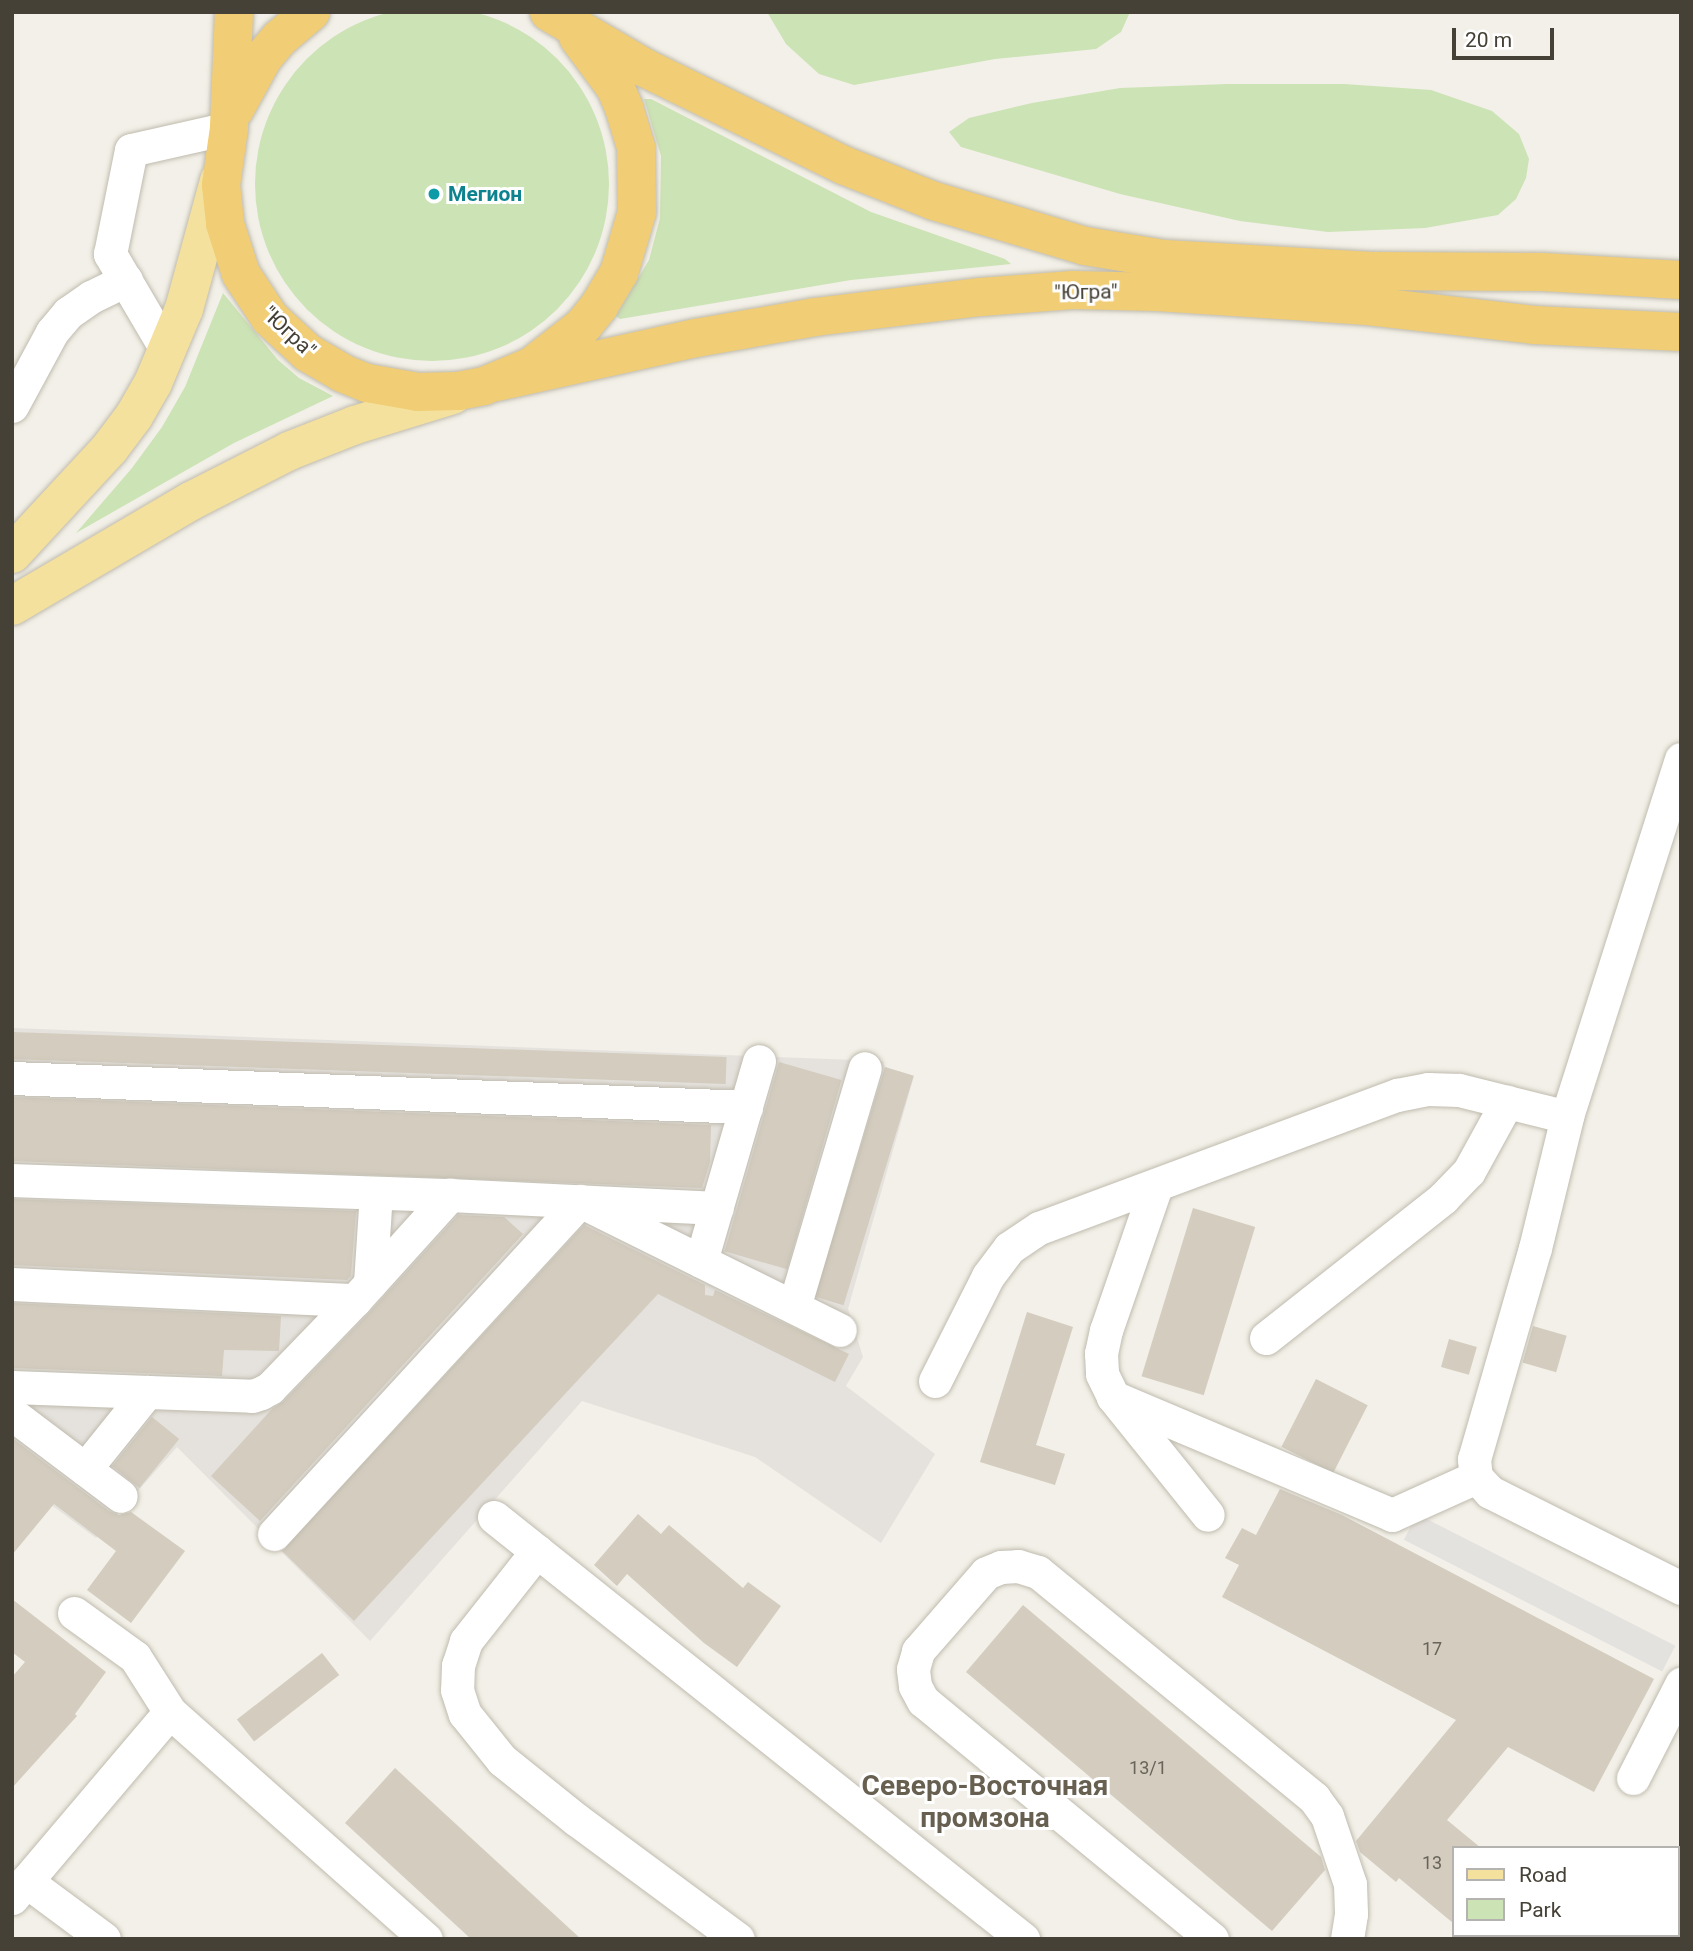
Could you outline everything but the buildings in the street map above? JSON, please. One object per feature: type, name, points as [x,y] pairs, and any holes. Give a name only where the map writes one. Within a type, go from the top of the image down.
[{"type":"highway","name":"\"Югра\"","points":[[234,12],[229,128],[221,172],[225,224],[241,274],[270,318],[298,346],[342,373],[379,386],[432,393],[490,384],[696,338],[815,317],[981,296],[1073,290],[1157,292],[1368,306],[1534,325],[1681,332]]},
{"type":"highway","name":"\"Югра\"","points":[[229,128],[243,91],[263,58],[289,30],[311,12]]},
{"type":"highway","name":"\"Югра\"","points":[[549,12],[645,68],[843,165],[934,201],[1085,246],[1164,259],[1372,271],[1542,272],[1681,281]]},
{"type":"highway","name":"\"Югра\"","points":[[490,384],[554,352],[592,317],[624,261],[637,212],[638,160],[633,134],[620,98],[593,54],[549,12]]},
{"type":"main road","points":[[12,554],[110,448],[134,416],[167,351],[199,262],[221,172]]},
{"type":"main road","points":[[12,606],[191,501],[289,452],[355,425],[490,384]]},
{"type":"lane","points":[[167,351],[110,254],[131,150],[229,128]]},
{"type":"lane","points":[[12,406],[42,348],[60,322],[91,297],[126,280]]},
{"type":"lane","points":[[1681,759],[1567,1117],[1535,1248],[1475,1459],[1476,1476],[1490,1492],[1681,1588]]},
{"type":"lane","points":[[701,1261],[759,1061]]},
{"type":"lane","points":[[794,1307],[865,1068]]},
{"type":"lane","points":[[12,1079],[747,1107]]},
{"type":"lane","points":[[935,1381],[988,1276],[1009,1248],[1039,1228],[1397,1095],[1428,1089],[1459,1090],[1567,1117]]},
{"type":"lane","points":[[1266,1338],[1443,1198],[1469,1171],[1507,1102]]},
{"type":"lane","points":[[12,1180],[450,1195],[717,1208]]},
{"type":"lane","points":[[1156,1186],[1106,1330],[1101,1353],[1102,1374],[1113,1398],[1208,1515]]},
{"type":"lane","points":[[362,1291],[376,1193]]},
{"type":"lane","points":[[12,1387],[252,1396],[261,1393],[270,1388],[450,1195]]},
{"type":"lane","points":[[510,1198],[550,1235]]},
{"type":"lane","points":[[580,1202],[840,1330]]},
{"type":"lane","points":[[274,1534],[580,1202]]},
{"type":"lane","points":[[12,1284],[362,1291]]},
{"type":"lane","points":[[85,1469],[147,1392]]},
{"type":"lane","points":[[1113,1398],[1392,1515],[1476,1476]]},
{"type":"lane","points":[[12,1414],[121,1496]]},
{"type":"lane","points":[[494,1517],[1023,1939]]},
{"type":"lane","points":[[537,1550],[466,1641],[458,1665],[457,1690],[465,1714],[502,1760],[577,1820],[738,1939]]},
{"type":"lane","points":[[1212,1939],[923,1701],[914,1677],[918,1651],[986,1573],[1001,1567],[1018,1566],[1038,1572],[1314,1798],[1327,1816],[1350,1884],[1351,1914],[1346,1939]]},
{"type":"lane","points":[[74,1613],[135,1657],[170,1712],[426,1939]]},
{"type":"lane","points":[[1633,1778],[1681,1684]]},
{"type":"lane","points":[[104,1939],[19,1889],[170,1712]]},
{"type":"shaded area","points":[[12,1028],[883,1061],[885,1067],[914,1076],[848,1309],[863,1357],[846,1386],[935,1454],[881,1543],[755,1457],[582,1401],[370,1641],[177,1447],[96,1538],[12,1476]]},
{"type":"shaded area","points":[[1417,1514],[1675,1646],[1662,1671],[1404,1540]]},
{"type":"green space","points":[[432,7],[466,11],[500,21],[530,37],[557,59],[579,86],[595,116],[605,150],[609,184],[605,218],[595,252],[579,282],[557,309],[530,331],[500,347],[466,357],[432,361],[398,357],[364,347],[334,331],[307,309],[285,282],[269,252],[259,218],[255,184],[259,150],[269,116],[285,86],[307,59],[334,37],[364,21],[398,11]]},
{"type":"green space","points":[[767,12],[1130,12],[1121,32],[1096,49],[995,59],[854,85],[819,74],[786,44]]},
{"type":"green space","points":[[1344,84],[1431,90],[1492,111],[1519,134],[1529,159],[1526,178],[1516,199],[1498,215],[1425,228],[1328,232],[1240,221],[1120,194],[961,147],[949,132],[969,118],[1032,103],[1120,88]]},
{"type":"green space","points":[[644,99],[651,99],[871,212],[1005,259],[1011,264],[851,280],[620,319],[616,316],[649,260],[660,218],[661,156]]},
{"type":"green space","points":[[223,293],[278,360],[299,378],[333,396],[234,443],[76,533],[132,468],[162,427],[185,387]]},
{"type":"place","name":"Мегион","points":[[434,194]]},
{"type":"district","name":"Северо-Восточная промзона","points":[[985,1802]]}]
